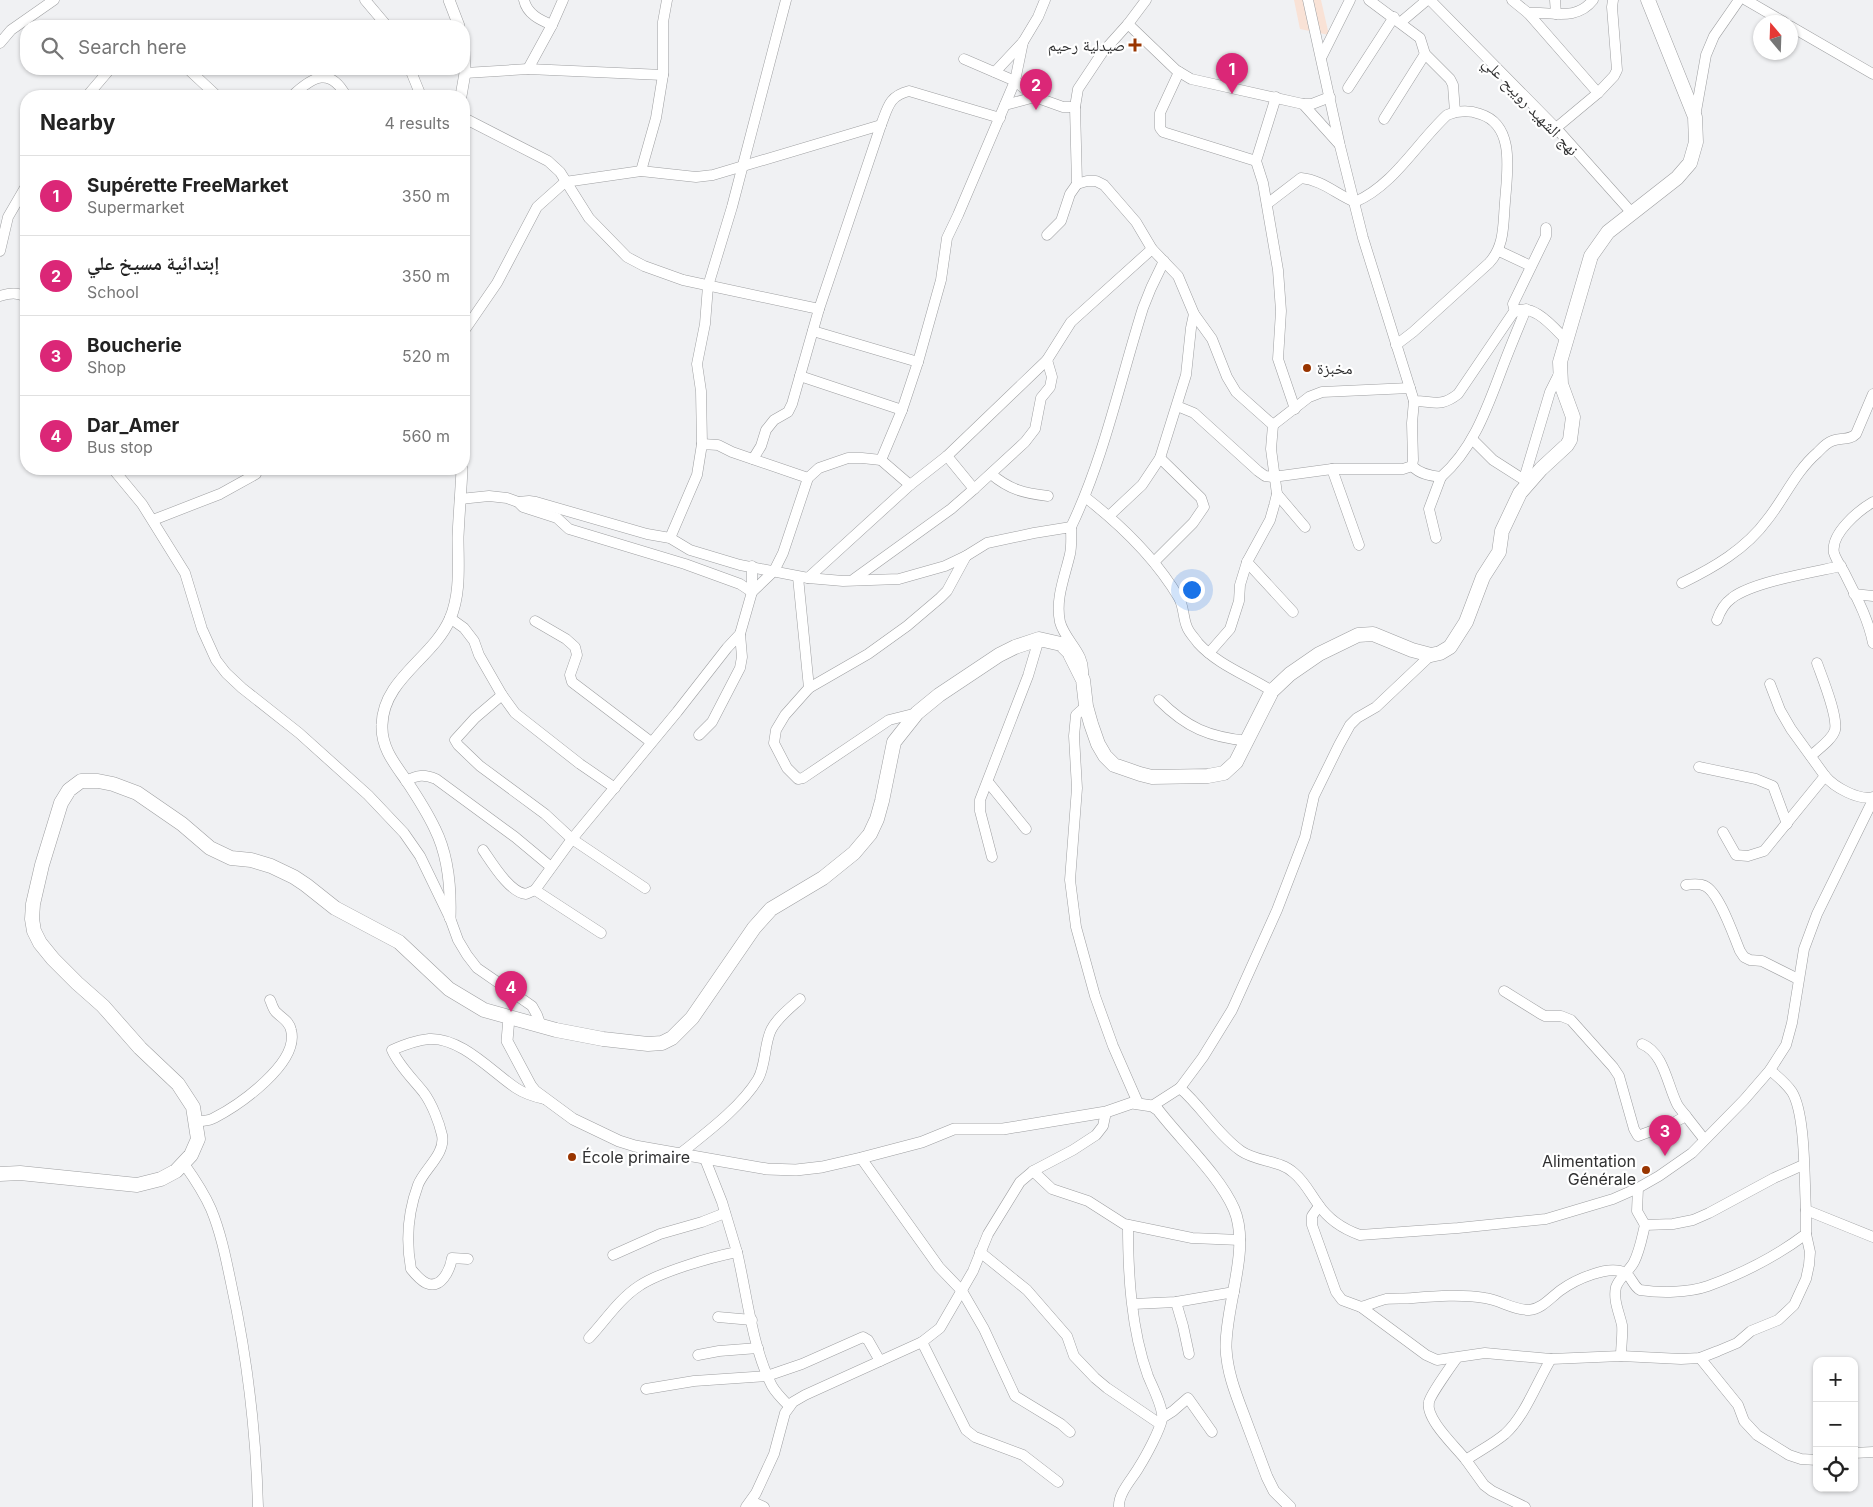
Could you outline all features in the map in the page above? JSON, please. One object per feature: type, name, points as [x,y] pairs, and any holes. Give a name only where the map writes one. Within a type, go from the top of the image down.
[{"type":"main road","points":[[0,1174],[20,1172],[137,1185],[161,1179],[176,1171],[191,1155],[198,1139],[193,1107],[178,1084],[140,1048],[103,1006],[53,959],[40,943],[34,931],[32,919],[33,904],[60,803],[70,790],[81,781],[98,781],[113,784],[137,793],[182,824],[210,848],[231,858],[251,860],[271,866],[294,878],[336,908],[389,935],[399,942],[436,979],[462,998],[484,1010],[540,1026],[602,1039],[648,1044],[662,1042],[680,1032],[770,909],[824,878],[840,866],[870,834],[882,801],[894,742],[917,713],[939,695],[1000,655],[1028,641],[1039,639],[1060,644],[1069,652],[1083,680],[1086,706],[1098,744],[1105,756],[1114,765],[1152,777],[1208,776],[1224,773],[1236,762],[1272,691],[1290,674],[1319,654],[1358,635],[1373,634],[1412,650],[1431,655],[1440,653],[1450,647],[1466,622],[1483,577],[1499,552],[1502,530],[1520,493],[1527,481],[1567,445],[1570,440],[1573,417],[1561,384],[1559,374],[1560,362],[1591,256],[1608,232],[1677,178],[1690,163],[1696,142],[1695,117],[1648,0]]},
{"type":"street","points":[[25,20],[54,0]]},
{"type":"street","points":[[364,0],[381,20]]},
{"type":"street","points":[[449,0],[457,20]]},
{"type":"street","points":[[524,0],[532,14],[552,25]]},
{"type":"street","points":[[528,69],[563,0]]},
{"type":"street","points":[[640,172],[656,118],[663,75],[663,22],[667,0]]},
{"type":"street","points":[[670,538],[697,475],[702,444],[701,391],[697,364],[705,324],[708,286],[760,106],[786,0]]},
{"type":"street","points":[[995,72],[1024,42],[1045,0]]},
{"type":"street","points":[[1077,184],[1074,107],[1078,89],[1102,53],[1146,0]]},
{"type":"street","points":[[1308,0],[1322,56],[1340,146],[1370,263],[1414,401],[1412,423],[1414,460],[1412,466]]},
{"type":"street","points":[[1322,56],[1350,0]]},
{"type":"street","points":[[1369,0],[1420,38],[1425,54],[1450,79],[1453,85],[1455,112]]},
{"type":"street","points":[[1512,0],[1528,13],[1598,93]]},
{"type":"street","points":[[1555,0],[1556,14]]},
{"type":"street","points":[[1528,13],[1545,12],[1572,15],[1584,9],[1593,0]]},
{"type":"street","points":[[1556,128],[1598,93],[1614,76],[1617,70],[1613,0]]},
{"type":"street","points":[[1695,117],[1706,54],[1714,36],[1738,0]]},
{"type":"street","points":[[1746,0],[1772,15]]},
{"type":"street","points":[[1348,88],[1397,20],[1433,1]]},
{"type":"street","name":"نهج الشهيد رويبح علي","points":[[1433,1],[1476,49],[1556,128],[1632,213]]},
{"type":"street","points":[[0,43],[11,30],[20,24]]},
{"type":"street","points":[[1128,24],[1180,72],[1191,78],[1303,104],[1312,104],[1330,98]]},
{"type":"street","points":[[1798,31],[1873,74]]},
{"type":"street","points":[[881,460],[902,410],[918,362],[941,280],[946,238],[958,215],[1015,81],[1024,42]]},
{"type":"street","points":[[1384,119],[1425,54]]},
{"type":"street","points":[[964,59],[1015,81],[1035,97],[1063,106],[1074,107]]},
{"type":"street","points":[[470,73],[528,69],[663,75]]},
{"type":"street","points":[[1180,72],[1160,113],[1160,128],[1163,132],[1256,162]]},
{"type":"street","points":[[92,90],[105,75]]},
{"type":"street","points":[[194,75],[211,90]]},
{"type":"street","points":[[412,75],[419,90]]},
{"type":"street","points":[[462,90],[465,75]]},
{"type":"street","points":[[298,90],[302,86],[322,77],[334,80],[342,90]]},
{"type":"street","points":[[753,459],[761,446],[766,430],[774,420],[788,412],[795,394],[819,309],[888,105],[893,98],[900,93],[909,91],[1000,118]]},
{"type":"street","points":[[1005,104],[1035,97]]},
{"type":"street","points":[[1276,97],[1256,162],[1263,183],[1276,256],[1281,311],[1278,359],[1295,409]]},
{"type":"street","points":[[1303,104],[1340,146]]},
{"type":"street","points":[[1355,202],[1370,195],[1402,165],[1435,126],[1447,115],[1455,112],[1476,112],[1484,115],[1493,120],[1505,140],[1508,155],[1499,251],[1490,263],[1414,332],[1396,345]]},
{"type":"street","points":[[470,121],[548,161],[560,172],[589,218],[627,256],[644,266],[683,280],[819,309]]},
{"type":"street","points":[[470,323],[498,283],[537,207],[565,182],[640,172],[696,177],[713,175],[881,125]]},
{"type":"street","points":[[1267,204],[1301,178],[1313,179],[1329,186],[1355,202]]},
{"type":"street","points":[[1047,235],[1061,221],[1070,194],[1077,184],[1087,180],[1096,181],[1104,185],[1136,222],[1152,249],[1178,276],[1194,314],[1212,339],[1227,377],[1236,392],[1273,425]]},
{"type":"street","points":[[0,251],[8,217],[20,196]]},
{"type":"street","points":[[1546,228],[1546,236],[1513,304],[1514,308],[1545,320],[1566,340]]},
{"type":"street","points":[[803,578],[910,485],[947,456],[1047,360],[1071,322],[1152,249]]},
{"type":"street","points":[[1499,251],[1532,266]]},
{"type":"street","points":[[1083,680],[1084,669],[1078,652],[1060,623],[1061,589],[1071,552],[1071,527],[1085,497],[1144,308],[1164,261]]},
{"type":"street","points":[[0,296],[12,293],[20,294]]},
{"type":"street","points":[[1414,401],[1440,404],[1449,401],[1458,394],[1513,314],[1522,310]]},
{"type":"street","points":[[1436,538],[1429,509],[1441,477],[1455,464],[1472,439],[1492,395],[1522,310]]},
{"type":"street","points":[[1109,516],[1142,485],[1160,458],[1186,375],[1190,328],[1194,314]]},
{"type":"street","points":[[813,331],[918,362]]},
{"type":"street","points":[[854,579],[951,509],[1025,442],[1035,429],[1041,398],[1050,387],[1052,378],[1047,360]]},
{"type":"street","points":[[1472,439],[1493,460],[1519,478],[1527,481],[1550,392],[1559,374]]},
{"type":"street","points":[[800,376],[902,410]]},
{"type":"street","points":[[1209,653],[1230,629],[1239,602],[1240,585],[1247,562],[1270,520],[1277,494],[1273,476],[1271,449],[1273,425],[1309,397],[1322,392],[1410,388]]},
{"type":"street","points":[[1682,583],[1705,572],[1752,538],[1767,521],[1815,454],[1830,441],[1851,439],[1856,434],[1873,394]]},
{"type":"street","points":[[1177,406],[1194,413],[1258,472],[1265,476],[1332,469],[1403,469],[1412,466]]},
{"type":"street","points":[[702,444],[718,445],[808,478]]},
{"type":"street","points":[[947,456],[974,489]]},
{"type":"street","points":[[752,592],[774,571],[783,553],[808,478],[820,468],[848,458],[881,460],[910,485]]},
{"type":"street","points":[[1154,562],[1193,523],[1204,507],[1201,498],[1160,458]]},
{"type":"street","points":[[1412,466],[1424,474],[1441,477]]},
{"type":"street","points":[[1332,469],[1359,545]]},
{"type":"street","points":[[991,474],[1001,483],[1022,493],[1048,496]]},
{"type":"street","points":[[118,475],[153,520],[185,573],[202,629],[216,660],[226,673],[242,688],[299,733],[368,795],[404,833],[420,856],[450,918],[458,940],[477,968],[532,1006],[540,1026]]},
{"type":"street","points":[[153,520],[220,494],[254,475]]},
{"type":"street","points":[[450,918],[451,900],[440,843],[434,828],[406,780],[389,756],[384,744],[382,727],[387,700],[395,687],[445,628],[456,600],[462,475]]},
{"type":"street","points":[[1277,494],[1305,527]]},
{"type":"street","points":[[460,499],[489,496],[507,498],[518,502],[524,507],[557,518],[569,529],[685,564],[740,584],[752,592]]},
{"type":"street","points":[[1085,497],[1109,516],[1154,562],[1180,600],[1187,628],[1209,653],[1234,671],[1272,691]]},
{"type":"street","points":[[518,502],[536,502],[638,532],[670,538],[690,550],[740,565],[803,578],[843,581],[854,579],[899,579],[927,572],[966,556],[987,543],[1034,532],[1071,527]]},
{"type":"street","points":[[1873,502],[1852,518],[1840,532],[1834,552],[1864,613],[1873,643]]},
{"type":"street","points":[[685,564],[690,550]]},
{"type":"street","points":[[917,713],[890,720],[821,765],[806,777],[798,779],[786,768],[774,743],[776,730],[785,715],[809,688],[868,654],[907,626],[947,591],[966,556]]},
{"type":"street","points":[[1247,562],[1293,612]]},
{"type":"street","points":[[699,736],[712,722],[740,668],[742,656],[740,634],[752,592],[752,566]]},
{"type":"street","points":[[1717,620],[1720,611],[1733,597],[1752,587],[1841,566]]},
{"type":"street","points":[[803,578],[809,688]]},
{"type":"street","points":[[1854,594],[1873,596]]},
{"type":"street","points":[[450,618],[464,628],[470,636],[502,695],[515,713],[580,764],[615,788]]},
{"type":"street","points":[[536,621],[566,639],[574,647],[577,655],[570,675],[572,682],[651,742]]},
{"type":"street","points":[[483,850],[505,880],[517,891],[526,894],[535,890],[572,839],[740,634]]},
{"type":"street","points":[[992,857],[980,806],[1028,676],[1039,639]]},
{"type":"street","points":[[1152,1106],[1180,1088],[1203,1057],[1232,1010],[1277,910],[1305,837],[1314,796],[1350,725],[1357,718],[1376,707],[1431,655]]},
{"type":"street","points":[[1811,756],[1835,731],[1829,698],[1817,663]]},
{"type":"street","points":[[1180,1088],[1193,1099],[1232,1144],[1244,1153],[1286,1167],[1295,1174],[1319,1206],[1337,1224],[1360,1235],[1546,1219],[1613,1200],[1659,1176],[1692,1153],[1744,1100],[1778,1059],[1788,1038],[1798,991],[1798,979],[1804,949],[1817,914],[1873,799],[1866,799],[1832,784],[1791,729],[1780,710],[1770,684]]},
{"type":"street","points":[[502,695],[475,718],[455,740],[458,745],[480,766],[545,814],[572,839],[645,888]]},
{"type":"street","points":[[1159,700],[1168,710],[1196,729],[1210,735],[1248,740]]},
{"type":"street","points":[[1086,706],[1076,715],[1074,728],[1077,788],[1070,880],[1074,918],[1094,996],[1138,1104]]},
{"type":"street","points":[[1699,768],[1756,779],[1773,786],[1787,824]]},
{"type":"street","points":[[406,780],[417,776],[428,776],[436,779],[551,866]]},
{"type":"street","points":[[1723,832],[1736,855],[1748,856],[1764,851],[1825,776]]},
{"type":"street","points":[[988,782],[1026,829]]},
{"type":"street","points":[[1686,885],[1703,885],[1708,887],[1718,902],[1744,957],[1750,960],[1762,961],[1798,979]]},
{"type":"street","points":[[535,890],[602,933]]},
{"type":"street","points":[[1504,991],[1541,1014],[1566,1017],[1584,1034],[1619,1076],[1634,1129],[1638,1136],[1665,1127],[1686,1116]]},
{"type":"street","points":[[680,1153],[715,1126],[752,1087],[759,1077],[771,1030],[800,999]]},
{"type":"street","points":[[195,1122],[212,1120],[250,1093],[275,1072],[288,1052],[292,1043],[291,1030],[287,1020],[275,1012],[270,1000]]},
{"type":"street","points":[[509,1018],[507,1041],[531,1086],[573,1119],[619,1141],[635,1146],[767,1169],[796,1170],[822,1167],[922,1142],[954,1129],[1003,1129],[1106,1112],[1132,1103],[1152,1106],[1158,1110],[1198,1158],[1234,1209],[1239,1224],[1240,1240],[1226,1347],[1231,1380],[1267,1477],[1274,1491],[1290,1507]]},
{"type":"street","points":[[468,1259],[452,1258],[447,1274],[431,1285],[424,1282],[411,1269],[408,1226],[412,1204],[419,1183],[443,1145],[442,1134],[426,1095],[392,1050],[417,1041],[431,1039],[448,1042],[470,1054],[516,1088],[525,1093],[546,1099]]},
{"type":"street","points":[[1642,1044],[1655,1052],[1671,1086],[1677,1105],[1704,1139]]},
{"type":"street","points":[[1319,1206],[1312,1216],[1312,1225],[1336,1292],[1346,1303],[1361,1308],[1426,1355],[1437,1360],[1456,1359],[1470,1354],[1485,1353],[1551,1359],[1621,1356],[1700,1358],[1737,1343],[1751,1331],[1778,1320],[1791,1309],[1806,1279],[1810,1252],[1806,1234],[1802,1132],[1796,1102],[1786,1085],[1770,1070]]},
{"type":"street","points":[[764,1507],[749,1504],[774,1454],[785,1413],[789,1406],[805,1395],[922,1342],[940,1328],[962,1291],[988,1234],[1020,1182],[1033,1171],[1073,1150],[1096,1135],[1103,1126],[1106,1112]]},
{"type":"street","points":[[861,1158],[939,1267],[962,1291],[984,1328],[1015,1396],[1061,1424],[1070,1432]]},
{"type":"street","points":[[705,1159],[715,1181],[736,1252],[758,1348],[773,1387],[789,1406]]},
{"type":"street","points":[[184,1164],[196,1180],[214,1215],[236,1307],[244,1346],[258,1482],[258,1507]]},
{"type":"street","points":[[1645,1225],[1672,1224],[1693,1220],[1774,1178],[1804,1165]]},
{"type":"street","points":[[1033,1171],[1052,1189],[1088,1201],[1128,1225],[1192,1238],[1240,1240]]},
{"type":"street","points":[[1621,1356],[1622,1326],[1616,1290],[1617,1284],[1627,1274],[1640,1249],[1645,1225],[1637,1211],[1638,1188]]},
{"type":"street","points":[[1806,1210],[1873,1238]]},
{"type":"street","points":[[613,1256],[660,1234],[725,1213]]},
{"type":"street","points":[[1119,1507],[1123,1493],[1140,1466],[1161,1421],[1162,1411],[1144,1366],[1133,1304],[1127,1246],[1128,1225]]},
{"type":"street","points":[[1361,1308],[1387,1299],[1448,1295],[1485,1298],[1529,1310],[1544,1304],[1563,1289],[1581,1279],[1605,1271],[1616,1270],[1627,1274],[1636,1288],[1645,1291],[1692,1290],[1708,1286],[1786,1248],[1806,1234]]},
{"type":"street","points":[[589,1338],[624,1298],[639,1285],[680,1268],[736,1252]]},
{"type":"street","points":[[980,1252],[1027,1290],[1067,1336],[1074,1356],[1095,1378],[1107,1388],[1161,1421]]},
{"type":"street","points":[[1133,1304],[1176,1302],[1234,1292]]},
{"type":"street","points":[[1176,1302],[1189,1354]]},
{"type":"street","points":[[718,1317],[752,1320]]},
{"type":"street","points":[[646,1389],[694,1381],[768,1376],[802,1364],[863,1337],[868,1340],[880,1360]]},
{"type":"street","points":[[922,1342],[966,1430],[975,1436],[1023,1455],[1058,1482]]},
{"type":"street","points":[[698,1355],[719,1351],[758,1348]]},
{"type":"street","points":[[1700,1358],[1738,1405],[1744,1421],[1757,1435],[1789,1455],[1801,1459],[1813,1460]]},
{"type":"street","points":[[1456,1359],[1429,1401],[1431,1416],[1484,1484],[1492,1491],[1525,1507]]},
{"type":"street","points":[[1466,1460],[1492,1443],[1512,1426],[1551,1359]]},
{"type":"street","points":[[1161,1421],[1188,1398],[1212,1432]]},
{"type":"street","points":[[1858,1453],[1873,1452]]},
{"type":"shaded area","points":[[1294,0],[1321,0],[1329,35],[1300,29]]},
{"type":"place","name":"صيدلية رحيم","points":[[1135,45]]},
{"type":"place","name":"Supérette FreeMarket","points":[[1232,94]]},
{"type":"place","name":"إبتدائية مسيخ علي","points":[[1036,110]]},
{"type":"place","name":"مخبزة","points":[[1307,368]]},
{"type":"place","name":"Dar_Amer","points":[[511,1012]]},
{"type":"place","name":"Boucherie","points":[[1665,1156]]},
{"type":"place","name":"École primaire","points":[[572,1157]]},
{"type":"place","name":"Alimentation Générale","points":[[1646,1170]]}]
